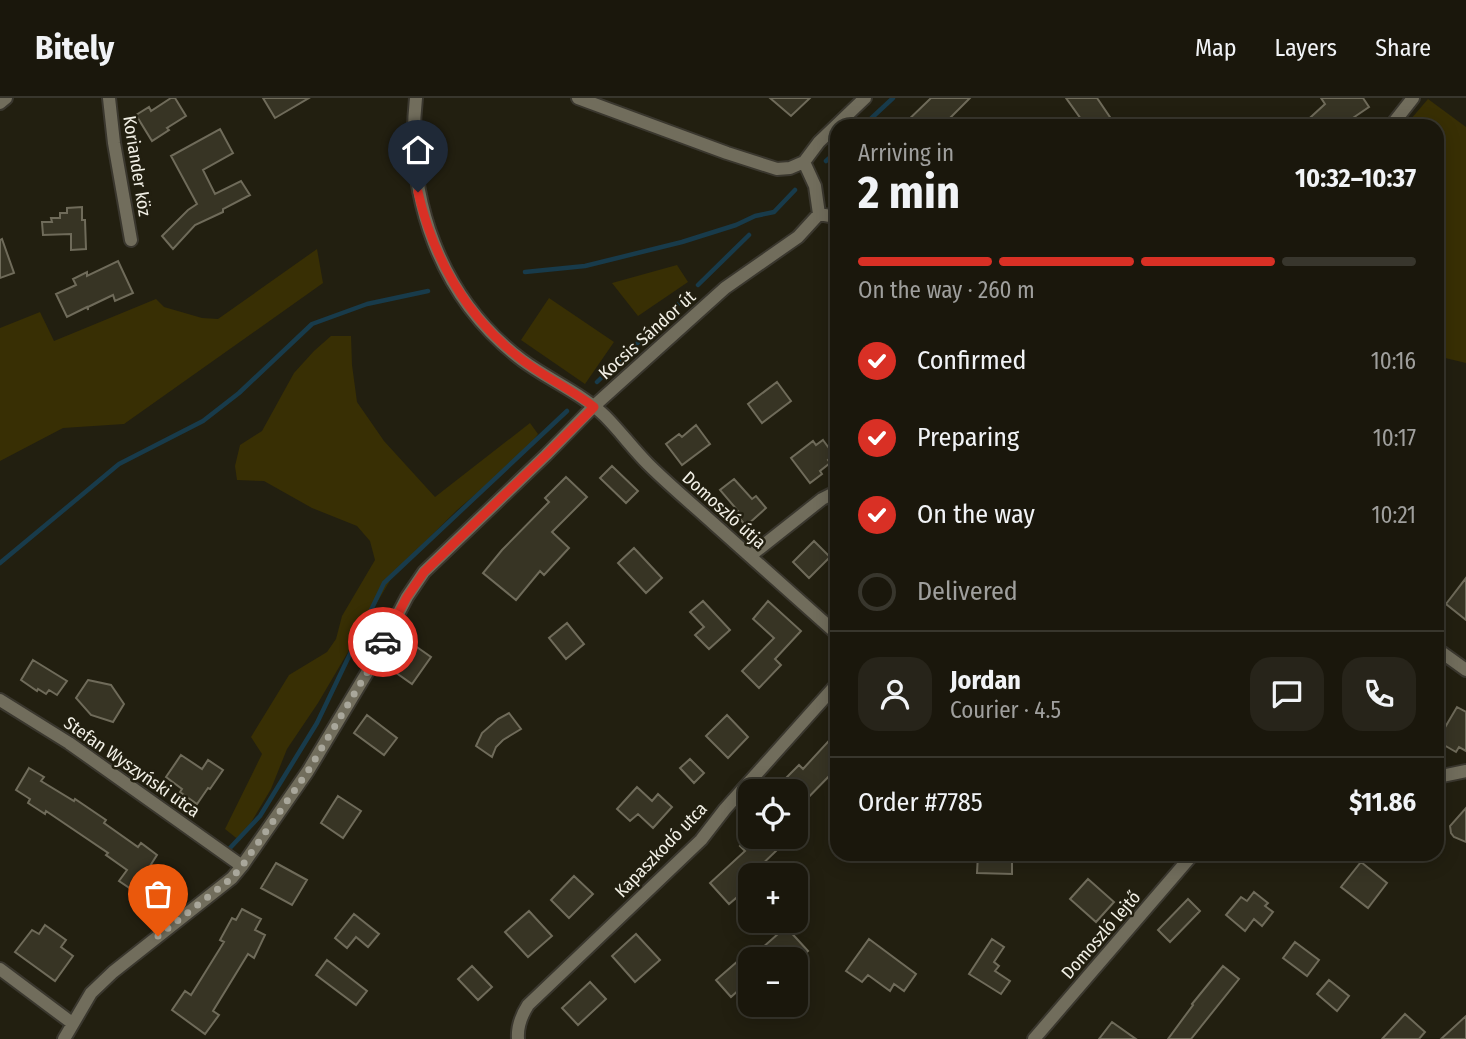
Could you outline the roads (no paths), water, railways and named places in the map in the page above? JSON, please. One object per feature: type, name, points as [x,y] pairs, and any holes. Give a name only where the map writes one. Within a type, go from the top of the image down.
[{"type":"street","points":[[0,103],[6,98]]},
{"type":"street","name":"Koriander köz","points":[[109,98],[114,143],[135,239],[117,245]]},
{"type":"street","name":"Domoszló útja","points":[[416,98],[414,143],[421,203],[429,231],[460,294],[486,328],[522,360],[594,407],[646,462],[830,628]]},
{"type":"street","points":[[578,98],[777,169],[790,168],[804,162],[830,131]]},
{"type":"street","points":[[843,119],[865,98]]},
{"type":"street","points":[[1396,119],[1413,98]]},
{"type":"street","points":[[804,162],[815,186],[819,214],[830,216]]},
{"type":"street","name":"Kocsis Sándor út","points":[[64,1039],[91,993],[113,972],[232,878],[242,866],[308,771],[424,572],[594,407],[725,288],[798,237],[819,214]]},
{"type":"street","points":[[750,556],[830,495]]},
{"type":"street","points":[[1444,654],[1466,670]]},
{"type":"street","name":"Kapaszkodó utca","points":[[518,1039],[522,1015],[528,1005],[701,840],[724,809],[830,692]]},
{"type":"street","name":"Stefan Wyszyński utca","points":[[0,700],[100,764],[242,866]]},
{"type":"street","points":[[1444,777],[1466,772]]},
{"type":"street","name":"Domoszló lejtő","points":[[1034,1039],[1187,861]]},
{"type":"street","points":[[0,969],[72,1023]]},
{"type":"waterway","points":[[870,119],[893,98]]},
{"type":"waterway","points":[[826,161],[830,157]]},
{"type":"waterway","points":[[525,272],[585,266],[682,242],[774,212],[795,190]]},
{"type":"waterway","points":[[698,285],[749,235]]},
{"type":"waterway","points":[[0,563],[119,464],[203,421],[239,393],[312,324],[367,304],[428,291]]},
{"type":"waterway","points":[[597,382],[678,304]]},
{"type":"waterway","points":[[230,848],[260,816],[317,723],[384,583],[567,411]]}]
